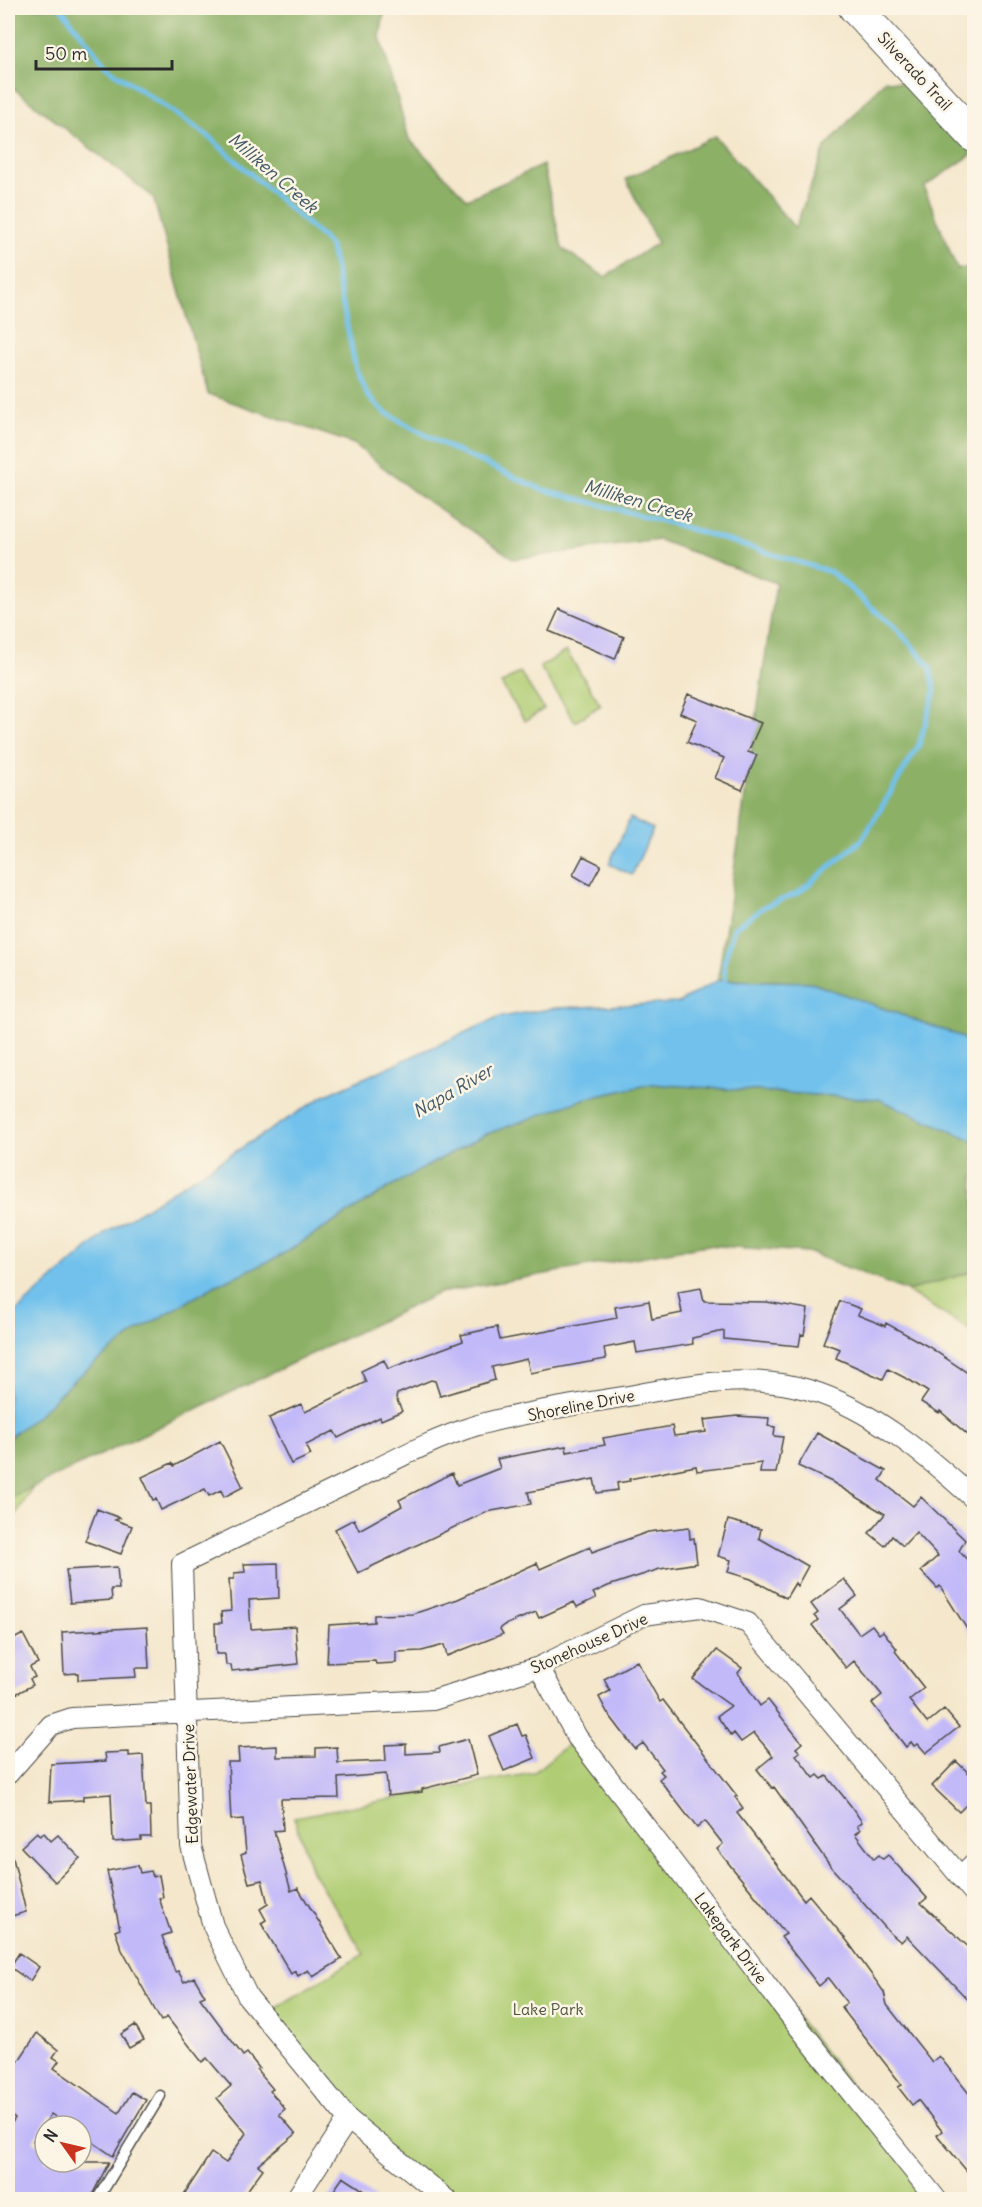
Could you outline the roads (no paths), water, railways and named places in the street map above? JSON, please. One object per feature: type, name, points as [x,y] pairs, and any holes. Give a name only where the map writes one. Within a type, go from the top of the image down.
[{"type":"main road","name":"Silverado Trail","points":[[855,8],[975,135]]},
{"type":"street","name":"Shoreline Drive","points":[[182,1564],[419,1448],[477,1425],[696,1383],[737,1381],[774,1383],[809,1390],[844,1403],[903,1440],[941,1468],[975,1499]]},
{"type":"street","name":"Edgewater Drive","points":[[182,1564],[191,1846],[213,1926],[248,1997],[348,2119],[447,2199]]},
{"type":"street","name":"Stonehouse Drive","points":[[8,1774],[51,1725],[72,1718],[433,1700],[539,1667],[644,1615],[700,1607],[748,1623],[975,1893]]},
{"type":"street","name":"Lakepark Drive","points":[[539,1667],[577,1737],[801,2030],[937,2199]]},
{"type":"street","points":[[960,1877],[975,1863]]},
{"type":"street","points":[[295,2199],[348,2119]]},
{"type":"lane","points":[[97,2199],[160,2096]]},
{"type":"water","points":[[630,818],[653,829],[632,875],[609,864]]},
{"type":"water","name":"Napa River","points":[[718,980],[809,982],[957,1035],[974,1045],[974,1141],[878,1099],[652,1084],[584,1099],[484,1135],[393,1185],[278,1257],[216,1285],[137,1331],[76,1378],[37,1416],[8,1438],[8,1319],[104,1234],[324,1096],[500,1017],[556,1008],[678,1003]]},
{"type":"waterway","name":"Milliken Creek","points":[[61,8],[107,67],[208,136],[323,238],[331,248],[356,369],[368,396],[386,413],[452,449],[541,489],[677,525],[831,572],[897,629],[930,666],[935,691],[919,745],[862,840],[798,893],[764,907],[734,928],[724,963],[726,986]]},
{"type":"park label","name":"Lake Park","points":[[548,2009]]}]
